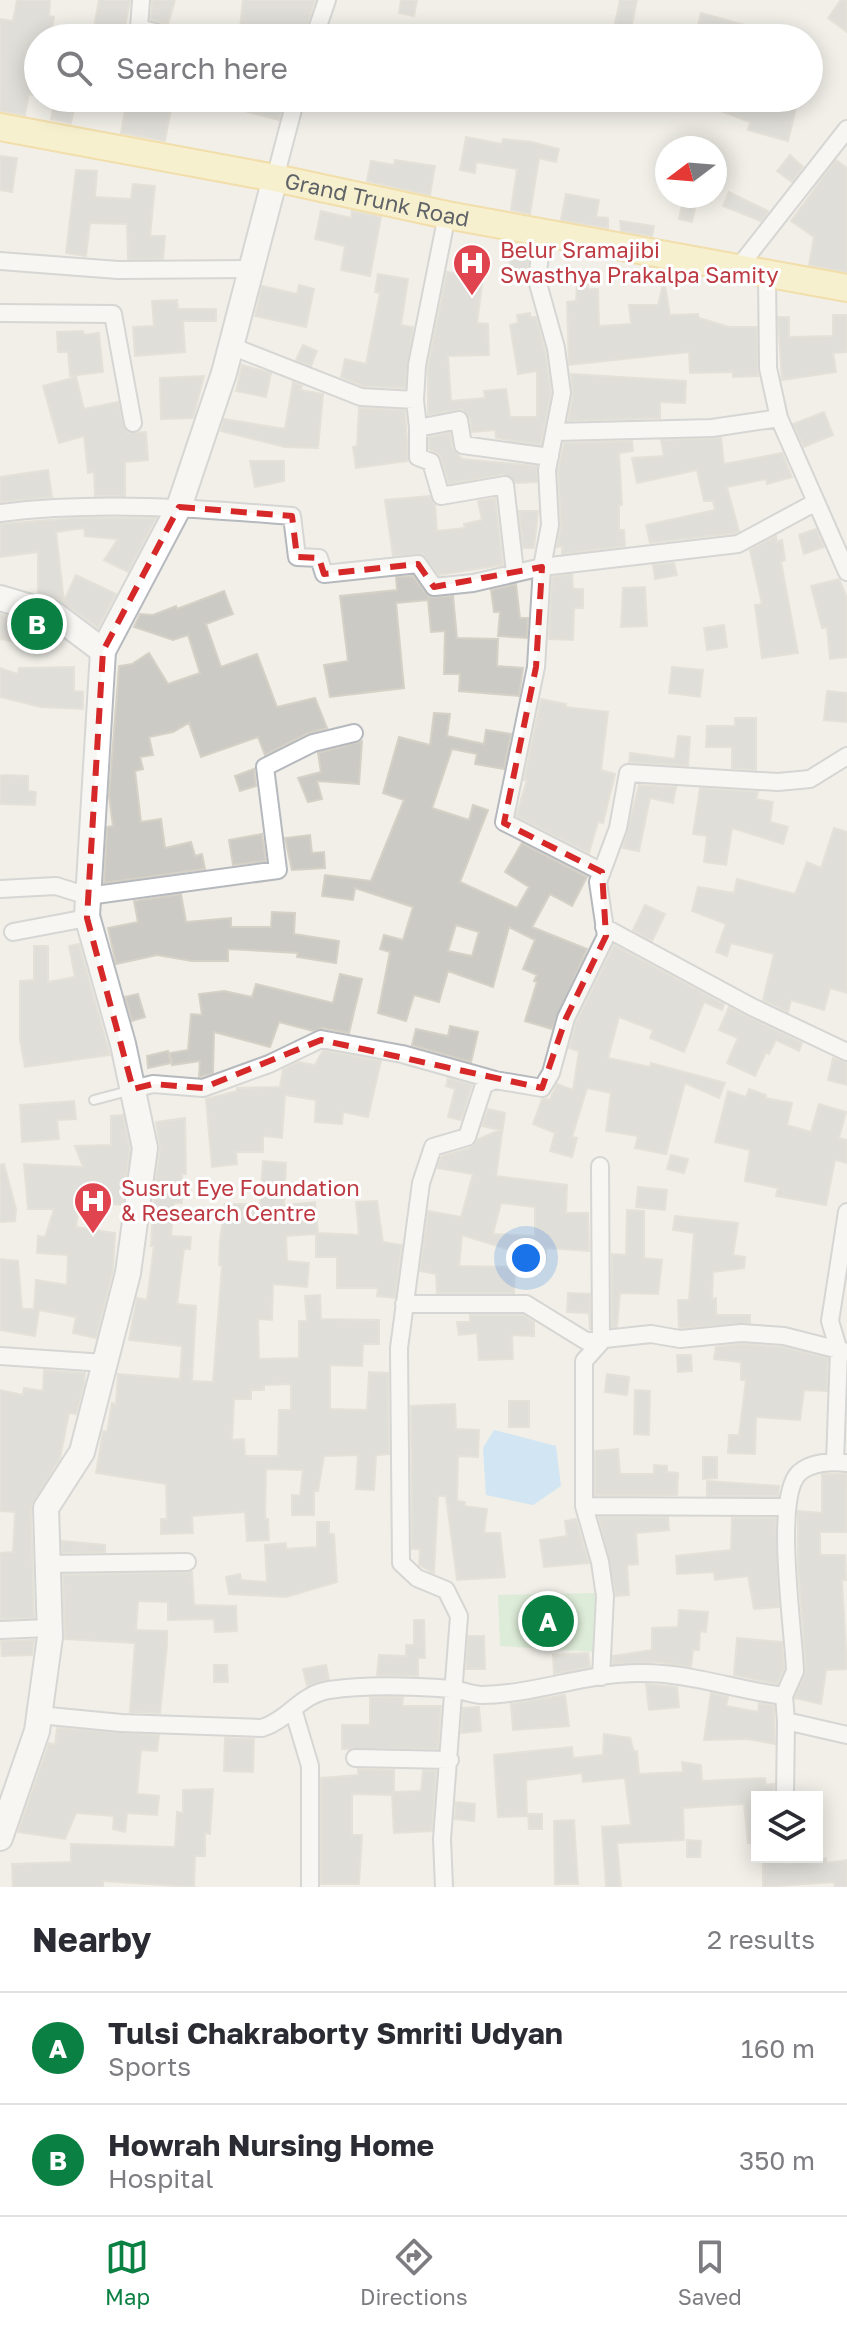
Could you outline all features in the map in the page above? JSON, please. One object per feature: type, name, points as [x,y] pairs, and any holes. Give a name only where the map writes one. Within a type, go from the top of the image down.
[{"type":"main road","name":"Grand Trunk Road","points":[[0,127],[275,178],[447,215],[847,288]]},
{"type":"main road","points":[[0,1838],[37,1731],[49,1628],[46,1508],[82,1452],[128,1273],[145,1148],[88,907],[103,651],[179,507],[231,346],[275,178]]},
{"type":"main road","points":[[0,598],[54,614],[103,651]]},
{"type":"street","points":[[139,24],[141,0]]},
{"type":"street","points":[[319,24],[327,0]]},
{"type":"street","points":[[275,178],[292,112]]},
{"type":"street","points":[[738,268],[847,129]]},
{"type":"street","points":[[447,215],[417,365],[418,457],[431,462],[441,496],[505,485],[515,572]]},
{"type":"street","points":[[543,231],[537,280],[556,348],[562,393],[550,457],[550,525],[542,567],[536,667],[504,822],[602,872]]},
{"type":"street","points":[[0,261],[118,270],[251,269]]},
{"type":"street","points":[[767,273],[768,368],[779,418],[847,572]]},
{"type":"street","points":[[0,313],[113,314],[133,423]]},
{"type":"street","points":[[231,346],[361,397],[415,400]]},
{"type":"street","points":[[555,432],[712,428],[779,418]]},
{"type":"street","points":[[418,428],[459,420],[463,445],[550,457]]},
{"type":"street","points":[[0,513],[97,507],[179,507],[292,516],[297,557],[319,558],[324,574],[418,564],[434,587],[473,583],[542,567],[738,544],[816,502]]},
{"type":"street","points":[[13,932],[88,907],[278,870],[265,767],[313,743],[354,733]]},
{"type":"street","points":[[133,1089],[153,1084],[203,1088],[269,1064],[321,1039],[402,1054],[495,1080],[542,1088],[551,1073],[566,1018],[606,936],[598,882],[618,828],[628,773],[738,782],[788,781],[810,779],[847,756]]},
{"type":"street","points":[[0,889],[56,886],[88,907]]},
{"type":"street","points":[[604,927],[752,1007],[847,1052]]},
{"type":"street","points":[[444,1887],[442,1839],[459,1616],[446,1590],[417,1578],[401,1563],[399,1348],[421,1183],[433,1147],[467,1137],[484,1085],[495,1080]]},
{"type":"street","points":[[600,1166],[601,1342],[584,1361],[584,1506],[600,1562],[605,1596],[601,1677]]},
{"type":"street","points":[[785,1791],[784,1696],[795,1671],[785,1507],[797,1475],[808,1467],[841,1462],[843,1351],[830,1321],[847,1212]]},
{"type":"street","points":[[404,1304],[526,1304],[586,1341],[601,1342],[651,1334],[680,1339],[741,1333],[784,1336],[843,1351]]},
{"type":"street","points":[[0,1356],[105,1363]]},
{"type":"street","points":[[584,1506],[785,1507]]},
{"type":"street","points":[[48,1564],[187,1562]]},
{"type":"street","points":[[0,1630],[49,1628]]},
{"type":"street","points":[[39,1715],[121,1723],[262,1728],[277,1723],[305,1697],[328,1690],[455,1690],[478,1695],[529,1692],[637,1673],[682,1675],[784,1696]]},
{"type":"street","points":[[293,1709],[310,1766],[310,1887]]},
{"type":"street","points":[[786,1721],[847,1735]]},
{"type":"street","points":[[355,1758],[450,1760]]},
{"type":"lane","points":[[94,1100],[133,1089]]},
{"type":"highlighted area","points":[[179,507],[292,516],[297,557],[319,558],[324,574],[418,564],[434,587],[542,567],[536,667],[504,823],[602,872],[606,936],[566,1018],[542,1088],[321,1040],[203,1088],[153,1084],[133,1089],[87,918],[103,651]]},
{"type":"green space","points":[[598,1593],[597,1652],[500,1646],[498,1595]]},
{"type":"water","points":[[494,1430],[556,1446],[561,1486],[533,1505],[486,1495],[483,1448]]},
{"type":"building","points":[[17,0],[50,0],[49,16],[54,17],[53,24],[24,24],[25,115],[0,111],[0,19],[13,21]]},
{"type":"building","points":[[99,0],[130,0],[126,24],[95,24]]},
{"type":"building","points":[[152,0],[175,0],[168,24],[151,20]]},
{"type":"building","points":[[243,0],[315,0],[307,24],[240,24]]},
{"type":"building","points":[[401,0],[417,0],[414,16],[399,13]]},
{"type":"building","points":[[620,0],[637,0],[632,24],[615,24]]},
{"type":"building","points":[[841,0],[847,0],[847,32],[828,18]]},
{"type":"building","points":[[701,13],[741,24],[698,24]]},
{"type":"building","points":[[52,112],[73,112],[71,123],[51,119]]},
{"type":"building","points":[[125,112],[170,112],[165,141],[121,133]]},
{"type":"building","points":[[248,112],[281,112],[279,120]]},
{"type":"building","points":[[723,112],[795,112],[788,141],[748,130],[750,122]]},
{"type":"building","points":[[466,137],[502,144],[503,139],[531,142],[559,149],[556,162],[539,158],[530,214],[511,210],[517,169],[476,162],[475,173],[460,170]]},
{"type":"building","points":[[790,155],[803,167],[792,182],[777,171]]},
{"type":"building","points":[[0,156],[17,158],[12,192],[0,190]]},
{"type":"building","points":[[395,160],[435,166],[430,195],[367,181],[371,161],[394,165]]},
{"type":"building","points":[[836,160],[847,168],[847,272],[809,265],[814,237],[791,221]]},
{"type":"building","points":[[76,170],[97,171],[95,197],[131,199],[133,184],[155,186],[150,236],[165,236],[163,259],[128,259],[127,224],[90,223],[86,256],[66,253]]},
{"type":"building","points":[[729,192],[768,211],[761,221],[727,208]]},
{"type":"building","points":[[566,194],[599,200],[596,217],[608,218],[608,228],[561,220]]},
{"type":"building","points":[[681,208],[695,208],[692,222],[679,219]]},
{"type":"building","points":[[321,211],[351,218],[352,211],[381,217],[370,276],[341,270],[345,246],[315,239]]},
{"type":"building","points":[[620,221],[654,226],[652,236],[621,231]]},
{"type":"building","points":[[511,244],[530,246],[526,281],[509,280]]},
{"type":"building","points":[[447,272],[483,277],[477,323],[488,324],[489,355],[448,356],[451,401],[485,398],[484,391],[506,389],[510,417],[537,417],[537,371],[518,374],[510,325],[518,323],[517,315],[530,313],[530,317],[536,317],[545,350],[551,393],[541,445],[496,438],[495,430],[472,432],[470,418],[462,409],[428,415],[428,366]]},
{"type":"building","points":[[378,274],[408,279],[401,325],[413,327],[405,388],[363,386],[341,377],[345,359],[366,364],[380,293],[375,292]]},
{"type":"building","points":[[664,280],[670,315],[698,314],[699,318],[729,327],[757,327],[758,376],[733,377],[733,372],[690,373],[689,352],[569,365],[567,302],[576,301],[577,283],[588,283],[588,289],[598,289],[599,326],[631,324],[629,305],[658,305]]},
{"type":"building","points":[[299,285],[314,289],[306,327],[255,316],[262,286],[297,294]]},
{"type":"building","points":[[177,300],[178,309],[216,309],[216,321],[183,321],[185,352],[135,356],[133,327],[154,326],[152,301]]},
{"type":"building","points":[[833,315],[847,315],[847,352],[833,353],[836,372],[782,380],[778,317],[789,317],[789,337],[833,336]]},
{"type":"building","points":[[83,331],[84,335],[99,333],[103,372],[70,376],[68,352],[58,352],[57,332]]},
{"type":"building","points":[[303,345],[317,351],[311,366],[296,360]]},
{"type":"building","points":[[242,365],[271,373],[266,397],[236,391]]},
{"type":"building","points":[[571,374],[686,381],[685,403],[660,402],[660,418],[568,421],[573,395]]},
{"type":"building","points":[[204,376],[193,418],[161,419],[160,378]]},
{"type":"building","points":[[76,377],[84,409],[118,402],[127,433],[146,432],[148,460],[125,462],[125,496],[95,496],[94,472],[88,473],[84,436],[59,443],[43,386]]},
{"type":"building","points":[[293,382],[302,386],[300,390],[323,394],[318,448],[285,447],[221,431],[224,419],[285,429]]},
{"type":"building","points":[[359,408],[405,410],[408,461],[356,468],[353,447],[357,446]]},
{"type":"building","points":[[824,412],[833,435],[804,447],[793,424]]},
{"type":"building","points":[[450,433],[452,448],[462,459],[537,466],[537,482],[516,483],[504,474],[449,484],[440,455],[429,449],[429,437]]},
{"type":"building","points":[[721,438],[724,464],[782,453],[792,477],[767,484],[766,479],[727,487],[739,531],[735,533],[650,543],[646,525],[715,510],[713,501],[704,501],[697,470],[637,483],[632,458],[664,456],[661,440]]},
{"type":"building","points":[[632,441],[633,451],[619,453],[622,505],[619,505],[619,530],[624,530],[625,546],[562,554],[562,546],[557,547],[561,525],[558,471],[564,443]]},
{"type":"building","points":[[250,461],[284,461],[284,481],[255,487]]},
{"type":"building","points":[[48,470],[52,497],[0,502],[0,477]]},
{"type":"building","points":[[430,496],[435,505],[437,531],[465,528],[464,524],[482,520],[478,501],[495,498],[503,565],[439,575],[422,554],[393,556],[385,500]]},
{"type":"building","points":[[519,511],[538,511],[534,548],[523,548]]},
{"type":"building","points":[[73,518],[156,518],[128,572],[104,560],[118,539],[85,536],[84,528],[56,532],[64,601],[76,575],[116,594],[98,628],[63,602],[38,594],[38,552],[0,557],[0,524]]},
{"type":"building","points":[[816,529],[824,547],[804,554],[799,535]]},
{"type":"building","points":[[776,536],[777,542],[782,540],[785,560],[781,562],[798,653],[762,658],[755,605],[762,604],[750,550]]},
{"type":"building","points":[[674,563],[677,575],[655,579],[653,565]]},
{"type":"building","points":[[572,574],[573,589],[583,589],[583,608],[574,608],[573,640],[549,639],[552,577]]},
{"type":"building","points":[[413,576],[429,597],[453,596],[457,638],[498,639],[497,666],[523,668],[519,696],[459,691],[460,674],[444,674],[445,631],[431,632],[428,600],[396,603],[404,688],[330,697],[324,665],[348,661],[340,596],[397,590],[396,577]]},
{"type":"building","points":[[839,579],[847,598],[847,657],[830,659],[827,627],[822,628],[811,586]]},
{"type":"building","points":[[516,584],[520,618],[528,618],[527,638],[498,636],[500,612],[494,612],[491,590]]},
{"type":"building","points":[[645,587],[647,626],[621,627],[623,588]]},
{"type":"building","points":[[224,591],[233,614],[206,624],[221,667],[257,654],[277,707],[315,698],[327,728],[308,733],[265,755],[258,737],[201,757],[189,723],[173,732],[149,737],[153,755],[140,757],[143,769],[135,771],[141,822],[161,819],[165,848],[191,842],[195,856],[202,854],[205,869],[104,883],[107,827],[113,826],[109,796],[119,666],[132,664],[149,653],[168,684],[200,673],[188,635],[173,640],[134,627],[140,614],[153,615],[176,606],[177,609]]},
{"type":"building","points":[[0,614],[47,628],[47,642],[33,639],[32,645],[0,639]]},
{"type":"building","points":[[724,625],[727,647],[707,650],[704,628]]},
{"type":"building","points":[[74,667],[74,691],[83,692],[83,709],[41,707],[0,697],[0,668],[18,674],[19,668]]},
{"type":"building","points":[[672,667],[703,670],[700,697],[669,693]]},
{"type":"building","points":[[827,691],[847,693],[847,722],[824,720]]},
{"type":"building","points":[[541,699],[566,704],[565,707],[608,712],[601,770],[615,774],[603,823],[598,822],[589,853],[516,816],[527,780],[524,780]]},
{"type":"building","points":[[434,713],[450,714],[447,736],[484,744],[486,730],[511,734],[504,769],[475,764],[477,754],[452,749],[432,808],[469,820],[473,805],[488,810],[460,882],[517,908],[529,887],[505,872],[522,843],[587,877],[572,906],[550,894],[532,927],[587,949],[552,1029],[525,1021],[537,975],[523,969],[535,940],[509,927],[493,987],[448,971],[439,1002],[414,995],[406,1021],[378,1013],[390,952],[380,949],[384,935],[403,940],[413,907],[355,888],[353,900],[322,896],[325,875],[371,881],[404,800],[383,793],[399,737],[430,745]],"holes":[[[456,925],[479,932],[472,956],[448,951]]]},
{"type":"building","points":[[735,718],[756,718],[756,770],[732,768],[732,747],[706,747],[707,726],[735,726]]},
{"type":"building","points":[[678,736],[690,737],[688,766],[629,762],[630,753],[675,759]]},
{"type":"building","points":[[362,741],[359,784],[317,781],[322,799],[308,802],[298,778],[321,772],[318,753]]},
{"type":"building","points":[[254,769],[256,786],[240,791],[235,776]]},
{"type":"building","points":[[0,776],[28,776],[28,791],[36,792],[35,805],[0,804]]},
{"type":"building","points":[[639,785],[676,787],[673,803],[650,798],[639,851],[623,848]]},
{"type":"building","points":[[700,788],[758,792],[756,799],[773,802],[770,822],[788,827],[783,844],[732,828],[726,865],[704,862],[707,836],[693,834]]},
{"type":"building","points":[[834,828],[847,832],[847,993],[830,988],[824,1010],[791,1000],[788,1012],[763,1000],[774,954],[731,943],[727,956],[716,952],[726,924],[692,911],[698,887],[734,893],[737,879],[795,894],[807,862],[821,868]]},
{"type":"building","points":[[262,834],[266,861],[233,865],[229,840]]},
{"type":"building","points":[[310,835],[312,853],[324,852],[325,868],[292,870],[285,838]]},
{"type":"building","points":[[181,894],[186,922],[231,918],[231,927],[271,927],[272,912],[295,913],[294,934],[339,941],[336,963],[297,957],[298,953],[228,949],[228,961],[192,961],[157,955],[116,964],[108,928],[138,922],[134,901]]},
{"type":"building","points":[[645,905],[665,914],[652,941],[633,930]]},
{"type":"building","points":[[79,944],[110,1055],[25,1067],[20,1040],[20,981],[34,980],[34,946],[48,946],[48,982],[75,977],[69,946]]},
{"type":"building","points":[[614,945],[724,1004],[722,1010],[704,1002],[684,1052],[650,1038],[653,1030],[619,1017],[608,1058],[650,1067],[651,1063],[725,1083],[719,1098],[685,1083],[666,1154],[635,1148],[638,1136],[606,1131],[611,1093],[587,1088],[572,1137],[577,1138],[572,1157],[550,1151],[555,1133],[533,1124],[542,1099],[550,1099],[557,1084],[573,1090],[579,1051],[569,1048],[576,1022]]},
{"type":"building","points":[[340,974],[362,979],[349,1033],[323,1028],[313,1031],[279,1022],[270,1047],[214,1032],[213,1073],[199,1077],[200,1061],[172,1065],[170,1053],[188,1050],[191,1014],[202,1015],[199,994],[224,991],[252,997],[256,984],[333,1003]]},
{"type":"building","points":[[138,994],[145,1017],[132,1021],[125,997]]},
{"type":"building","points":[[729,1007],[802,1043],[799,1051],[776,1040],[769,1054],[766,1052],[755,1076],[727,1063],[738,1038],[719,1030]]},
{"type":"building","points":[[450,1026],[478,1032],[471,1062],[412,1045],[416,1029],[448,1036]]},
{"type":"building","points":[[323,1050],[381,1061],[368,1117],[343,1112],[342,1124],[315,1122],[316,1100],[285,1095],[282,1138],[263,1136],[263,1152],[236,1152],[237,1164],[212,1167],[206,1099],[237,1091],[237,1088],[280,1087],[283,1069],[298,1062],[315,1065]]},
{"type":"building","points":[[168,1051],[171,1063],[148,1068],[147,1056]]},
{"type":"building","points":[[833,1058],[847,1063],[847,1085],[828,1080]]},
{"type":"building","points":[[448,1078],[472,1085],[461,1120],[448,1117],[455,1089],[446,1086]]},
{"type":"building","points":[[749,1089],[766,1095],[765,1098],[792,1103],[787,1125],[811,1132],[819,1104],[846,1112],[839,1138],[847,1140],[847,1163],[835,1160],[826,1205],[776,1196],[778,1188],[745,1181],[750,1150],[715,1142],[728,1091],[746,1097]]},
{"type":"building","points":[[74,1101],[76,1119],[57,1120],[59,1139],[22,1142],[20,1105]]},
{"type":"building","points":[[488,1109],[505,1113],[496,1176],[567,1185],[566,1213],[588,1213],[589,1251],[546,1248],[546,1261],[462,1235],[459,1266],[515,1267],[514,1293],[437,1293],[436,1274],[420,1271],[428,1211],[461,1217],[473,1174],[437,1168],[442,1156],[470,1148],[478,1139],[500,1130],[482,1126]],"holes":[[[501,1203],[535,1207],[535,1236],[493,1234]]]},
{"type":"building","points":[[123,1115],[130,1149],[122,1205],[80,1202],[76,1227],[115,1233],[113,1270],[96,1338],[73,1333],[76,1317],[39,1310],[35,1336],[0,1330],[0,1259],[18,1261],[22,1309],[34,1309],[36,1280],[67,1285],[68,1255],[37,1253],[38,1236],[45,1237],[54,1209],[28,1209],[24,1164],[83,1167],[75,1146],[111,1145],[111,1116]]},
{"type":"building","points":[[185,1118],[186,1174],[182,1174],[182,1203],[174,1203],[171,1236],[191,1237],[190,1249],[184,1249],[177,1304],[196,1306],[192,1381],[213,1382],[222,1266],[219,1265],[220,1240],[225,1204],[260,1204],[263,1161],[286,1163],[284,1205],[315,1202],[318,1233],[359,1235],[356,1202],[377,1201],[383,1242],[402,1245],[395,1298],[377,1296],[378,1288],[337,1288],[337,1257],[316,1257],[316,1234],[286,1236],[287,1261],[309,1263],[307,1287],[273,1284],[272,1320],[258,1319],[259,1359],[299,1358],[299,1321],[307,1321],[305,1296],[320,1295],[321,1319],[379,1320],[379,1344],[363,1344],[362,1366],[330,1365],[330,1409],[367,1410],[369,1372],[388,1373],[389,1454],[376,1455],[374,1490],[356,1489],[358,1455],[324,1456],[318,1491],[314,1491],[314,1515],[292,1515],[292,1495],[300,1496],[303,1470],[266,1469],[265,1519],[268,1519],[269,1540],[247,1541],[245,1512],[192,1516],[193,1533],[161,1534],[161,1519],[167,1519],[166,1484],[96,1473],[103,1431],[107,1432],[112,1403],[116,1404],[118,1374],[180,1379],[182,1346],[129,1340],[137,1298],[147,1300],[154,1246],[151,1246],[154,1192],[160,1150],[156,1122]],"holes":[[[291,1384],[291,1410],[279,1410],[278,1456],[245,1456],[244,1439],[232,1440],[234,1399],[251,1399],[251,1390],[264,1390],[264,1385]]]},
{"type":"building","points":[[671,1155],[688,1159],[684,1173],[667,1169]]},
{"type":"building","points":[[4,1164],[16,1209],[15,1221],[0,1222],[0,1165]]},
{"type":"building","points":[[638,1187],[667,1190],[665,1210],[636,1207]]},
{"type":"building","points":[[627,1210],[644,1211],[644,1258],[662,1260],[658,1294],[620,1293],[617,1327],[612,1327],[612,1254],[626,1255]]},
{"type":"building","points":[[675,1216],[738,1223],[733,1255],[745,1257],[744,1268],[713,1272],[712,1299],[716,1298],[716,1315],[750,1315],[750,1323],[679,1328],[678,1300],[689,1300],[694,1233],[673,1230]]},
{"type":"building","points":[[568,1293],[590,1294],[590,1330],[589,1313],[567,1312]]},
{"type":"building","points":[[470,1315],[523,1315],[534,1322],[534,1336],[512,1335],[513,1359],[479,1360],[477,1333],[459,1335],[457,1322],[470,1322]]},
{"type":"building","points":[[741,1344],[782,1347],[828,1358],[827,1391],[804,1390],[800,1420],[756,1417],[755,1454],[728,1453],[729,1435],[739,1435],[746,1380],[741,1380],[741,1362],[714,1359],[716,1347]]},
{"type":"building","points":[[677,1355],[691,1355],[692,1371],[678,1372]]},
{"type":"building","points":[[44,1370],[85,1373],[84,1385],[76,1414],[69,1413],[60,1458],[31,1508],[34,1618],[0,1619],[0,1553],[13,1552],[15,1512],[0,1511],[0,1390],[23,1395],[24,1388],[43,1391]]},
{"type":"building","points":[[607,1374],[629,1377],[627,1395],[605,1392]]},
{"type":"building","points":[[635,1390],[650,1391],[649,1435],[634,1434]]},
{"type":"building","points":[[509,1401],[529,1401],[529,1427],[509,1427]]},
{"type":"building","points":[[455,1404],[456,1429],[479,1430],[478,1457],[458,1456],[457,1501],[465,1502],[464,1506],[487,1509],[484,1533],[500,1533],[505,1577],[457,1580],[446,1496],[438,1496],[434,1573],[419,1565],[420,1549],[412,1549],[411,1406]]},
{"type":"building","points":[[618,1449],[620,1474],[654,1474],[654,1465],[667,1466],[667,1472],[678,1473],[677,1495],[595,1495],[595,1451]]},
{"type":"building","points":[[703,1457],[717,1457],[717,1478],[703,1479]]},
{"type":"building","points":[[822,1474],[847,1474],[846,1532],[820,1532],[820,1555],[845,1555],[846,1580],[842,1580],[847,1669],[826,1670],[821,1704],[795,1698],[806,1670],[798,1566],[798,1511],[822,1513]]},
{"type":"building","points":[[707,1481],[779,1486],[778,1496],[707,1496]]},
{"type":"building","points":[[599,1517],[668,1517],[669,1530],[636,1533],[638,1564],[627,1565],[629,1595],[616,1596]]},
{"type":"building","points":[[732,1518],[776,1518],[779,1607],[754,1609],[748,1576],[715,1580],[714,1572],[677,1574],[676,1556],[731,1550]]},
{"type":"building","points":[[576,1519],[589,1563],[544,1567],[540,1540],[567,1536],[565,1521]]},
{"type":"building","points":[[317,1522],[329,1522],[329,1534],[334,1534],[337,1582],[286,1597],[229,1594],[226,1577],[240,1574],[241,1580],[267,1582],[265,1545],[286,1543],[286,1549],[317,1547]]},
{"type":"building","points":[[62,1541],[105,1545],[105,1552],[62,1553]]},
{"type":"building","points":[[192,1572],[194,1605],[236,1606],[237,1631],[215,1632],[214,1619],[168,1620],[168,1602],[138,1601],[136,1630],[167,1631],[167,1645],[160,1713],[130,1712],[135,1643],[65,1639],[63,1575]]},
{"type":"building","points":[[679,1610],[708,1612],[706,1632],[700,1631],[699,1650],[693,1650],[691,1667],[658,1662],[613,1664],[613,1656],[652,1650],[652,1628],[678,1627]]},
{"type":"building","points":[[414,1620],[424,1620],[425,1658],[418,1658],[418,1676],[377,1675],[379,1655],[406,1656],[406,1645],[414,1645]]},
{"type":"building","points":[[468,1636],[484,1636],[485,1669],[466,1669]]},
{"type":"building","points":[[737,1638],[782,1642],[784,1669],[777,1684],[734,1675]]},
{"type":"building","points":[[34,1640],[32,1655],[2,1656],[1,1641]]},
{"type":"building","points":[[588,1653],[590,1667],[554,1674],[553,1655]]},
{"type":"building","points":[[214,1665],[227,1665],[228,1682],[214,1682]]},
{"type":"building","points":[[326,1665],[329,1679],[307,1686],[303,1669]]},
{"type":"building","points":[[646,1684],[677,1687],[679,1707],[649,1710]]},
{"type":"building","points":[[711,1693],[728,1697],[726,1706],[758,1712],[759,1703],[774,1706],[775,1744],[748,1739],[704,1740]]},
{"type":"building","points":[[565,1695],[569,1726],[513,1730],[511,1704]]},
{"type":"building","points":[[370,1697],[403,1697],[402,1706],[441,1706],[438,1749],[342,1749],[342,1725],[370,1725]]},
{"type":"building","points":[[479,1707],[481,1731],[461,1733],[463,1708]]},
{"type":"building","points":[[57,1728],[159,1735],[157,1751],[141,1750],[137,1794],[159,1796],[157,1815],[127,1813],[125,1832],[113,1829],[114,1816],[76,1813],[65,1839],[18,1832],[49,1743],[55,1745]]},
{"type":"building","points":[[604,1734],[630,1738],[634,1752],[637,1751],[639,1774],[683,1772],[682,1762],[701,1765],[702,1781],[765,1778],[766,1785],[774,1784],[774,1791],[751,1791],[751,1843],[748,1843],[744,1804],[683,1808],[684,1840],[617,1843],[621,1887],[606,1887],[602,1827],[631,1825],[625,1778],[583,1782],[582,1773],[526,1780],[527,1816],[498,1817],[494,1755],[572,1747],[573,1758],[603,1755]]},
{"type":"building","points":[[225,1738],[254,1739],[253,1772],[224,1771]]},
{"type":"building","points":[[358,1769],[394,1770],[394,1792],[421,1791],[423,1770],[436,1771],[432,1831],[394,1833],[392,1795],[352,1794],[352,1835],[362,1835],[359,1884],[321,1884],[321,1778],[358,1775]]},
{"type":"building","points":[[213,1789],[210,1834],[205,1833],[205,1856],[195,1856],[194,1887],[103,1881],[103,1887],[13,1887],[12,1864],[71,1862],[71,1844],[175,1847],[177,1812],[183,1813],[183,1790]]},
{"type":"building","points":[[456,1802],[475,1804],[474,1821],[455,1819]]},
{"type":"building","points":[[528,1814],[542,1814],[542,1829],[529,1829]]},
{"type":"building","points":[[574,1820],[578,1884],[555,1884],[554,1821]]},
{"type":"building","points":[[687,1840],[701,1841],[700,1857],[687,1857]]},
{"type":"building","points":[[826,1858],[827,1863],[847,1860],[847,1887],[835,1887],[834,1882],[763,1887],[763,1863],[823,1863]]},
{"type":"place","name":"Belur Sramajibi Swasthya Prakalpa Samity","points":[[472,297]]},
{"type":"place","name":"Howrah Nursing Home","points":[[37,624]]},
{"type":"place","name":"Susrut Eye Foundation & Research Centre","points":[[93,1235]]},
{"type":"place","name":"Tulsi Chakraborty Smriti Udyan","points":[[548,1621]]}]
